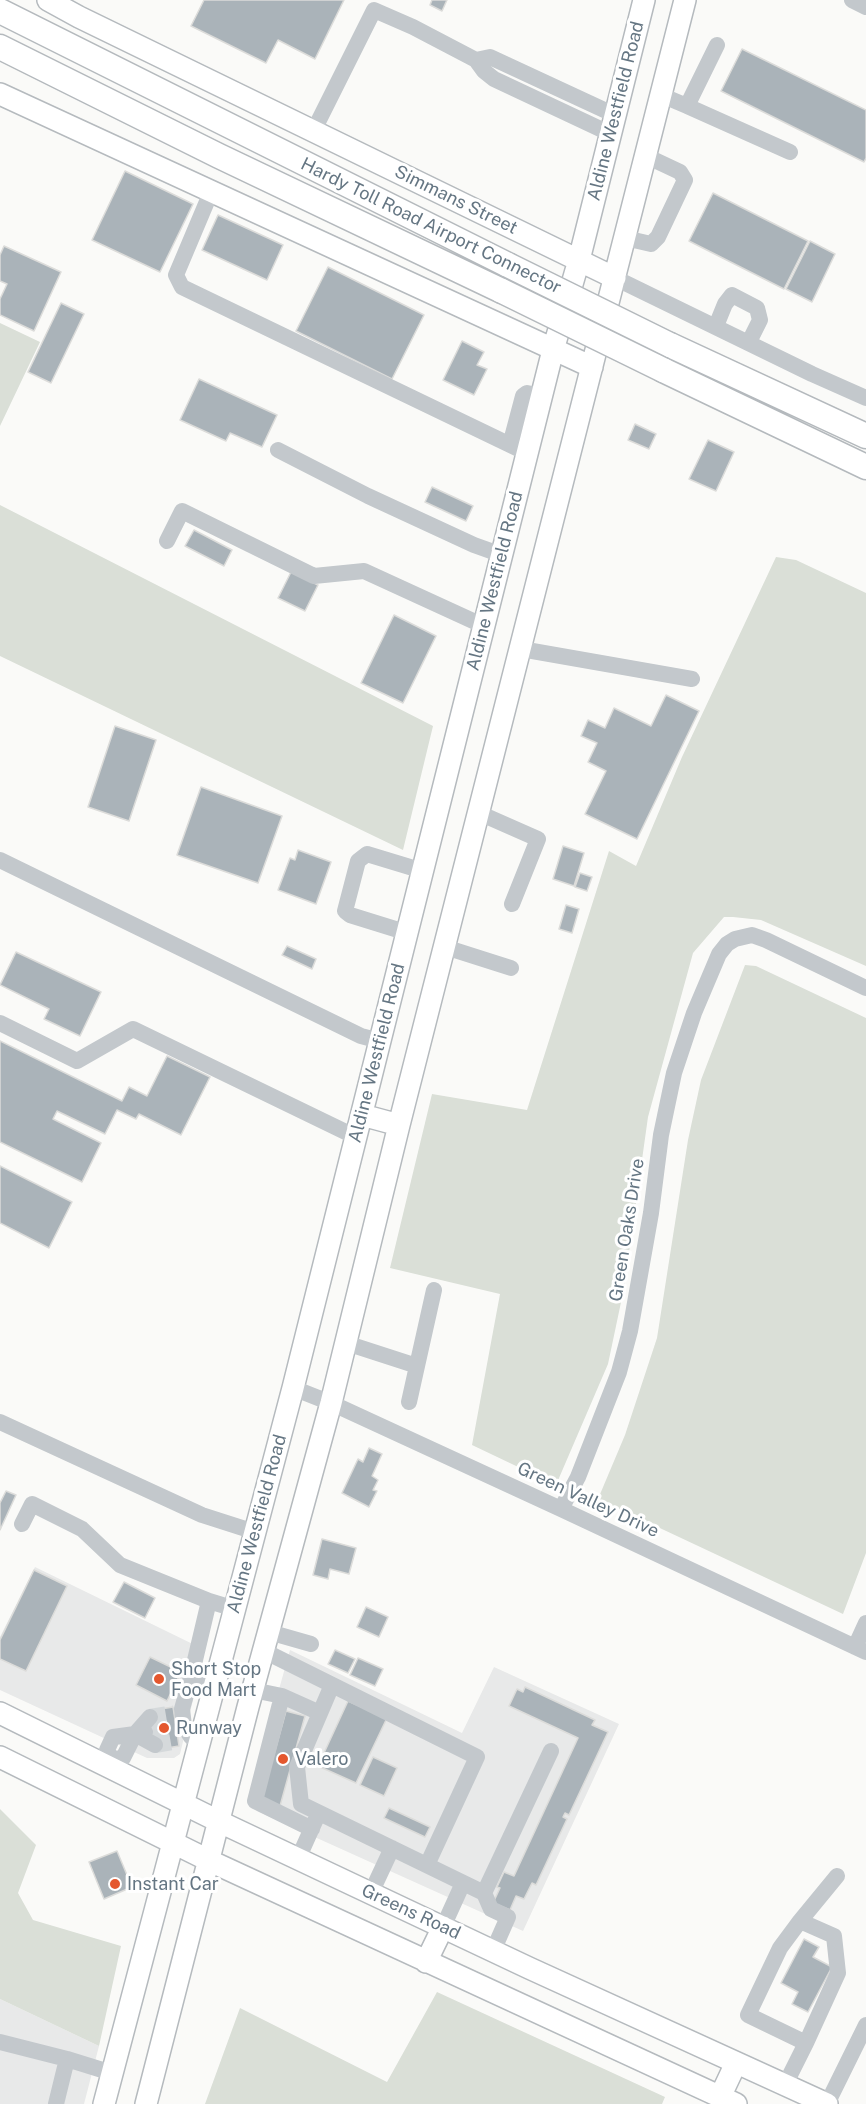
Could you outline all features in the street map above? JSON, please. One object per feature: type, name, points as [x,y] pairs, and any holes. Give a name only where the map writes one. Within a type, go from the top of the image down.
[{"type":"highway","name":"Hardy Toll Road Airport Connector","points":[[0,10],[508,266],[670,345],[866,436]]},
{"type":"highway","name":"Hardy Toll Road Airport Connector","points":[[0,47],[219,156],[866,467]]},
{"type":"main road","name":"Simmans Street","points":[[48,0],[615,278]]},
{"type":"main road","name":"Aldine Westfield Road","points":[[104,2104],[216,1683],[408,933],[502,555],[518,449],[541,396],[579,260],[644,0]]},
{"type":"main road","points":[[147,2104],[253,1690],[331,1403],[399,1125],[684,0]]},
{"type":"main road","points":[[4,95],[208,198],[592,367]]},
{"type":"main road","points":[[362,1115],[399,1125]]},
{"type":"main road","name":"Greens Road","points":[[0,1713],[110,1763],[184,1804],[297,1859],[827,2104]]},
{"type":"main road","points":[[0,1757],[210,1861],[724,2102],[736,2063]]},
{"type":"main road","points":[[426,1962],[443,1927]]},
{"type":"street","points":[[852,0],[866,7]]},
{"type":"street","points":[[314,130],[376,5],[476,60],[490,57],[613,124]]},
{"type":"street","points":[[687,106],[717,45]]},
{"type":"street","points":[[661,95],[790,152]]},
{"type":"street","points":[[625,238],[651,244],[658,237],[685,180],[680,172],[646,156]]},
{"type":"street","points":[[208,198],[177,275],[182,287],[518,449]]},
{"type":"street","name":"Simmans Street","points":[[615,278],[866,398]]},
{"type":"street","points":[[716,326],[732,295],[758,308],[760,320],[748,342]]},
{"type":"street","points":[[278,450],[368,496],[474,545],[502,555]]},
{"type":"street","points":[[167,541],[182,511],[314,576],[364,571],[484,626]]},
{"type":"street","points":[[521,649],[692,679]]},
{"type":"street","points":[[479,813],[538,839],[512,904]]},
{"type":"street","points":[[408,933],[350,915],[345,911],[347,901],[358,861],[367,854],[423,871]]},
{"type":"street","points":[[0,860],[361,1036],[380,1041]]},
{"type":"street","name":"Green Oaks Drive","points":[[561,1509],[582,1467],[619,1372],[630,1331],[651,1213],[661,1135],[674,1073],[694,1013],[719,954],[727,944],[735,939],[752,935],[866,988]]},
{"type":"street","points":[[445,947],[511,968]]},
{"type":"street","points":[[0,1023],[77,1061],[133,1029],[356,1137]]},
{"type":"street","points":[[409,1402],[434,1290]]},
{"type":"street","points":[[346,1343],[417,1366]]},
{"type":"street","name":"Green Valley Drive","points":[[292,1388],[331,1403],[861,1650]]},
{"type":"street","points":[[0,1422],[202,1515],[255,1532]]},
{"type":"street","points":[[22,1524],[32,1504],[82,1529],[120,1565],[209,1601],[235,1609]]},
{"type":"street","points":[[201,1739],[191,1737],[178,1727],[209,1601]]},
{"type":"street","points":[[861,1650],[866,1623]]},
{"type":"street","points":[[266,1641],[311,1644]]},
{"type":"street","points":[[266,1641],[332,1685],[477,1757],[427,1865]]},
{"type":"street","points":[[191,1677],[216,1683]]},
{"type":"street","points":[[332,1685],[297,1767],[301,1804],[484,1893],[491,1909],[508,1917],[493,1951]]},
{"type":"street","points":[[253,1690],[282,1696],[320,1713]]},
{"type":"street","points":[[282,1696],[255,1801],[312,1829]]},
{"type":"street","points":[[110,1763],[123,1758],[135,1734],[152,1731]]},
{"type":"street","points":[[484,1893],[551,1751]]},
{"type":"street","points":[[235,1761],[263,1770]]},
{"type":"street","points":[[297,1859],[319,1813]]},
{"type":"street","points":[[371,1893],[392,1848]]},
{"type":"street","points":[[806,2043],[748,2014],[780,1948],[837,1876]]},
{"type":"street","points":[[443,1927],[463,1883]]},
{"type":"street","points":[[785,2085],[838,1973],[834,1936],[800,1921]]},
{"type":"street","points":[[827,2104],[866,2025]]},
{"type":"street","points":[[0,2042],[112,2073]]},
{"type":"street","points":[[56,2104],[67,2060]]},
{"type":"shaded area","points":[[0,323],[40,342],[0,426]]},
{"type":"shaded area","points":[[0,505],[433,726],[403,850],[0,656]]},
{"type":"shaded area","points":[[776,557],[796,560],[866,593],[866,966],[761,920],[733,917],[724,917],[693,953],[648,1117],[624,1288],[608,1364],[556,1485],[472,1445],[500,1294],[390,1268],[432,1094],[527,1110],[609,851],[636,866],[682,757]]},
{"type":"shaded area","points":[[745,965],[756,966],[866,1018],[866,1553],[843,1614],[598,1499],[625,1435],[657,1338],[688,1140],[701,1080]]},
{"type":"shaded area","points":[[35,1567],[205,1650],[180,1754],[174,1758],[147,1758],[0,1690],[0,1637]]},
{"type":"shaded area","points":[[290,1650],[462,1733],[494,1667],[619,1724],[523,1931],[257,1811],[250,1793]]},
{"type":"shaded area","points":[[0,1809],[36,1845],[18,1893],[33,1920],[121,1946],[99,2046],[0,1999]]},
{"type":"shaded area","points":[[437,1992],[665,2097],[662,2104],[205,2104],[240,2008],[387,2082]]},
{"type":"shaded area","points":[[0,1999],[99,2046],[84,2104],[0,2104]]},
{"type":"building","points":[[204,0],[344,0],[315,59],[278,40],[266,63],[191,26]]},
{"type":"building","points":[[432,0],[447,0],[442,11],[430,5]]},
{"type":"building","points":[[742,49],[866,110],[866,158],[864,162],[721,91]]},
{"type":"building","points":[[125,171],[193,204],[160,272],[92,240]]},
{"type":"building","points":[[713,193],[808,241],[784,289],[689,241]]},
{"type":"building","points":[[218,215],[283,245],[267,280],[202,250]]},
{"type":"building","points":[[810,241],[835,254],[812,302],[786,289]]},
{"type":"building","points":[[4,246],[61,272],[34,331],[0,315],[0,299],[7,284],[0,281],[0,255]]},
{"type":"building","points":[[328,267],[424,315],[392,379],[296,331]]},
{"type":"building","points":[[61,303],[84,314],[51,383],[28,372]]},
{"type":"building","points":[[462,341],[484,352],[477,365],[487,369],[474,395],[443,380]]},
{"type":"building","points":[[199,379],[277,415],[262,447],[230,433],[226,441],[180,420]]},
{"type":"building","points":[[635,424],[656,434],[649,449],[628,440]]},
{"type":"building","points":[[708,440],[734,452],[716,491],[689,479]]},
{"type":"building","points":[[432,487],[473,506],[466,521],[425,502]]},
{"type":"building","points":[[194,530],[232,550],[224,566],[185,546]]},
{"type":"building","points":[[291,572],[318,585],[305,611],[278,598]]},
{"type":"building","points":[[394,615],[436,636],[403,703],[361,683]]},
{"type":"building","points":[[666,695],[699,711],[637,839],[585,814],[606,771],[588,762],[597,743],[581,736],[588,720],[605,728],[614,708],[651,726]]},
{"type":"building","points":[[115,726],[156,740],[129,821],[88,807]]},
{"type":"building","points":[[201,787],[282,816],[258,883],[177,855]]},
{"type":"building","points":[[563,846],[584,853],[574,886],[553,879]]},
{"type":"building","points":[[298,850],[331,862],[316,904],[278,890],[290,858],[295,860]]},
{"type":"building","points":[[580,873],[592,877],[587,891],[575,887]]},
{"type":"building","points":[[566,905],[579,909],[572,933],[559,929]]},
{"type":"building","points":[[287,946],[316,959],[312,969],[282,955]]},
{"type":"building","points":[[16,952],[101,992],[80,1036],[44,1019],[49,1009],[0,985]]},
{"type":"building","points":[[0,1041],[122,1101],[129,1087],[147,1096],[167,1056],[210,1077],[181,1135],[139,1114],[136,1119],[117,1110],[105,1134],[57,1111],[53,1119],[101,1143],[82,1182],[0,1142]]},
{"type":"building","points":[[0,1166],[72,1202],[49,1248],[0,1223]]},
{"type":"building","points":[[369,1448],[382,1454],[372,1476],[378,1480],[373,1490],[377,1491],[369,1507],[342,1493],[358,1459],[363,1462]]},
{"type":"building","points":[[6,1491],[16,1495],[0,1530],[0,1503]]},
{"type":"building","points":[[322,1539],[356,1548],[349,1574],[330,1569],[328,1579],[313,1575]]},
{"type":"building","points":[[34,1570],[67,1586],[26,1671],[0,1659],[0,1640]]},
{"type":"building","points":[[124,1582],[155,1598],[145,1618],[113,1602]]},
{"type":"building","points":[[366,1607],[388,1617],[379,1637],[357,1627]]},
{"type":"building","points":[[335,1650],[355,1659],[348,1673],[328,1664]]},
{"type":"building","name":"Short Stop Food Mart","points":[[150,1657],[181,1672],[167,1701],[136,1685]]},
{"type":"building","points":[[358,1658],[383,1669],[375,1686],[350,1675]]},
{"type":"building","points":[[525,1687],[595,1720],[592,1725],[608,1732],[569,1815],[565,1813],[563,1817],[567,1819],[536,1885],[532,1883],[524,1899],[516,1896],[510,1910],[493,1903],[500,1888],[497,1887],[504,1872],[514,1876],[578,1738],[509,1706],[517,1689],[523,1692]]},
{"type":"building","points":[[348,1701],[387,1718],[356,1783],[318,1766]]},
{"type":"building","name":"Runway","points":[[173,1707],[179,1746],[155,1750],[149,1711]]},
{"type":"building","name":"Valero","points":[[286,1711],[305,1716],[280,1806],[261,1801]]},
{"type":"building","points":[[373,1757],[397,1768],[384,1796],[360,1785]]},
{"type":"building","points":[[389,1808],[430,1827],[425,1837],[384,1818]]},
{"type":"building","points":[[117,1851],[132,1887],[104,1899],[89,1862]]},
{"type":"building","points":[[804,1939],[819,1947],[813,1957],[832,1967],[808,2012],[792,2004],[798,1992],[781,1983]]},
{"type":"tunnel","points":[[150,1717],[174,1713]]},
{"type":"tunnel","points":[[152,1730],[176,1727]]},
{"type":"tunnel","points":[[155,1745],[178,1741]]},
{"type":"place","name":"Short Stop Food Mart","points":[[159,1679]]},
{"type":"place","name":"Runway","points":[[164,1728]]},
{"type":"place","name":"Valero","points":[[283,1759]]},
{"type":"place","name":"Instant Car","points":[[115,1884]]}]
